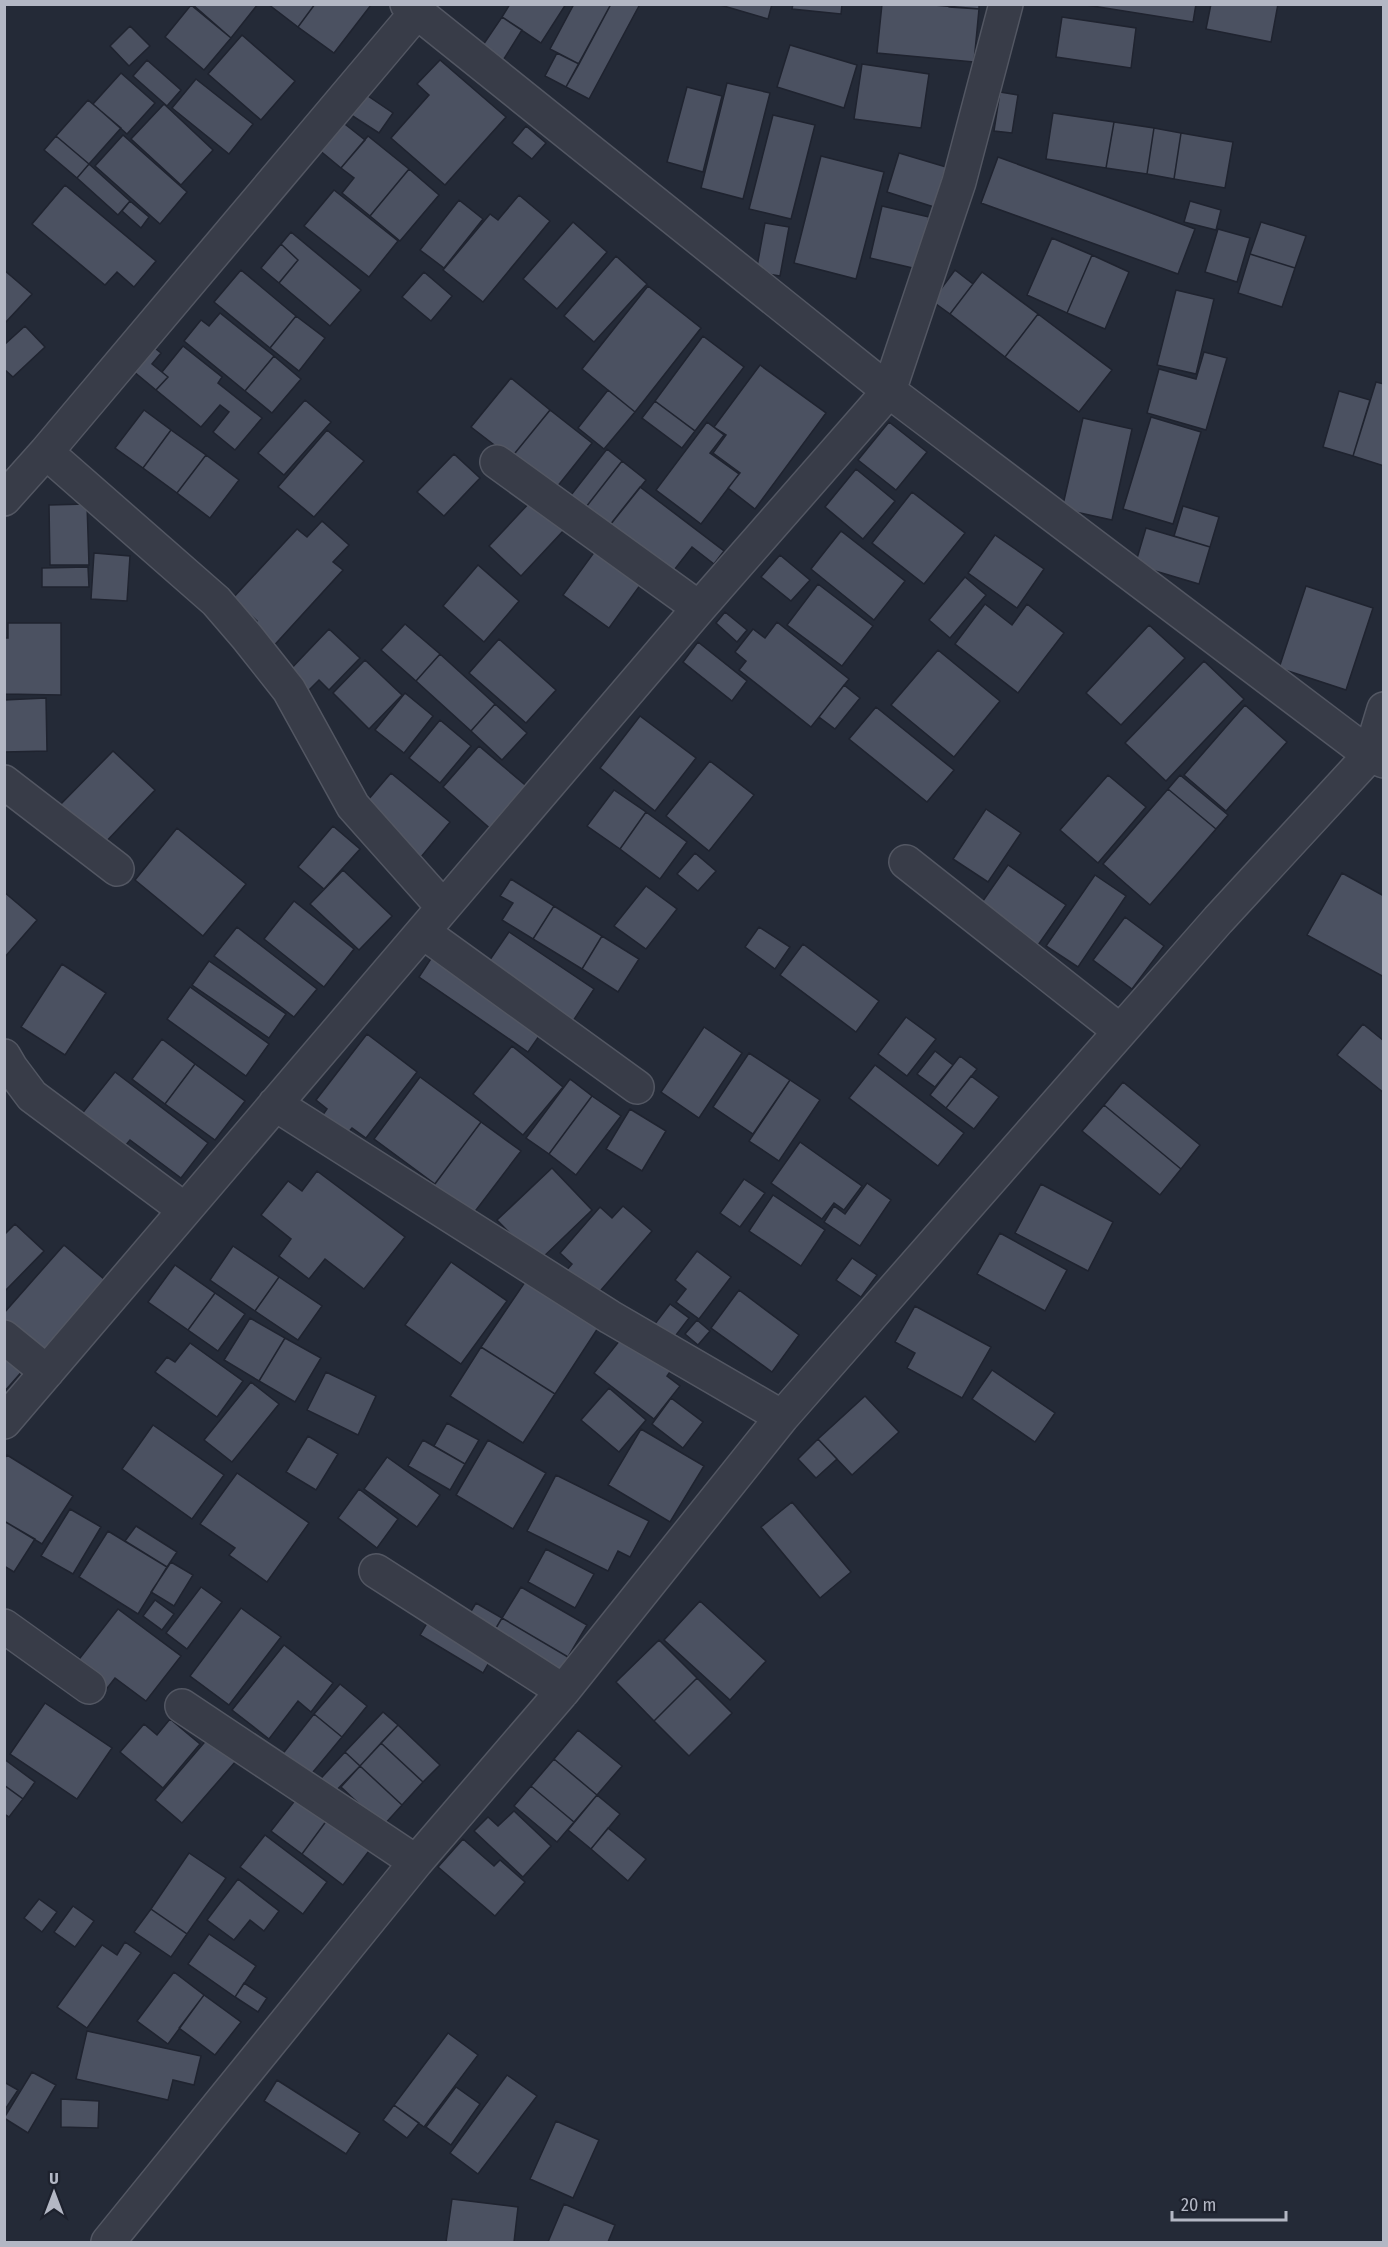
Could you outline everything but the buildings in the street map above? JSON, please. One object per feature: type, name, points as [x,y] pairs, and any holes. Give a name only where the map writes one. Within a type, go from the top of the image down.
[{"type":"street","points":[[4,1422],[699,608],[889,391],[959,182],[1006,4]]},
{"type":"street","points":[[4,499],[46,453],[413,7],[889,391],[1377,758]]},
{"type":"street","points":[[46,453],[216,601],[290,690],[353,806],[443,907]]},
{"type":"street","points":[[497,462],[699,608]]},
{"type":"street","points":[[108,2242],[416,1862],[563,1691],[782,1416],[1218,920],[1377,758],[1383,709]]},
{"type":"street","points":[[4,782],[117,869]]},
{"type":"street","points":[[906,862],[1120,1031]]},
{"type":"street","points":[[423,932],[637,1087]]},
{"type":"street","points":[[4,1056],[15,1075],[32,1096],[185,1210]]},
{"type":"street","points":[[275,1104],[610,1317],[782,1416]]},
{"type":"street","points":[[4,1337],[48,1372]]},
{"type":"street","points":[[376,1571],[563,1691]]},
{"type":"street","points":[[4,1626],[89,1687]]},
{"type":"street","points":[[182,1706],[416,1862]]}]
